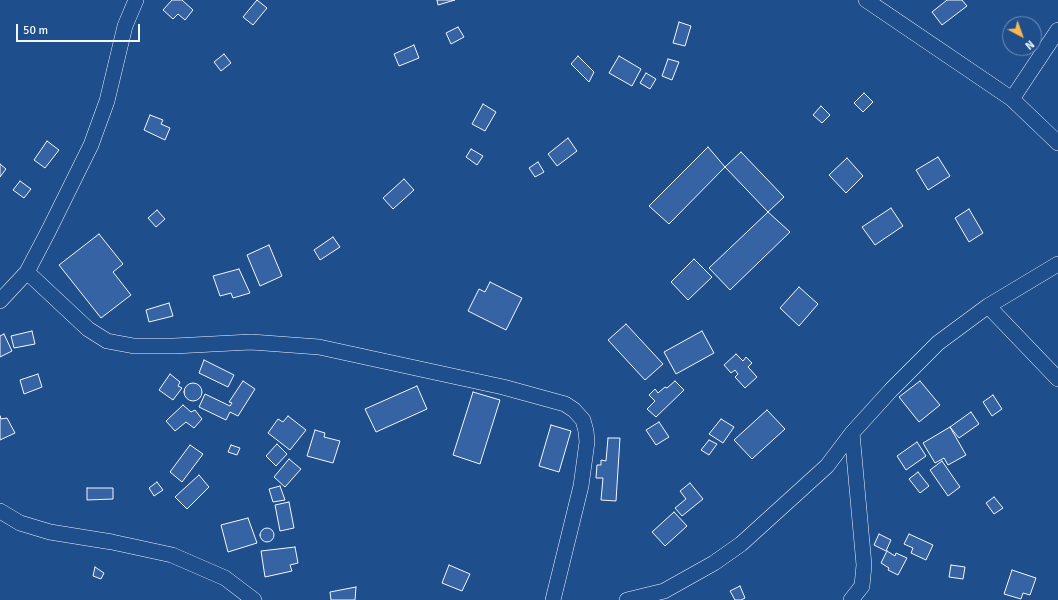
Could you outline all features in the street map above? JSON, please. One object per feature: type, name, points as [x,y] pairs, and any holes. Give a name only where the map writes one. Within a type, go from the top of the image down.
[{"type":"street","points":[[0,301],[27,272],[91,145],[107,101],[126,26],[136,0]]},
{"type":"street","points":[[866,0],[1012,99],[1058,143]]},
{"type":"street","points":[[1012,99],[1058,30]]},
{"type":"street","points":[[627,600],[664,591],[714,563],[741,544],[827,466],[852,433],[890,390],[938,343],[988,306],[1058,264]]},
{"type":"street","points":[[27,272],[88,328],[107,341],[134,346],[251,342],[319,348],[503,387],[564,404],[574,410],[583,420],[587,442],[582,486],[553,600]]},
{"type":"street","points":[[988,306],[1058,379]]},
{"type":"street","points":[[852,433],[864,565],[862,586],[852,600]]},
{"type":"street","points":[[0,511],[20,523],[50,532],[112,542],[172,555],[225,578],[254,600]]},
{"type":"building","points":[[172,0],[182,0],[193,10],[185,20],[178,14],[173,19],[163,10]]},
{"type":"building","points":[[257,0],[267,8],[253,25],[243,17]]},
{"type":"building","points":[[437,0],[455,0],[438,5]]},
{"type":"building","points":[[947,0],[962,0],[967,6],[942,25],[932,12]]},
{"type":"building","points":[[679,22],[691,26],[685,46],[673,43]]},
{"type":"building","points":[[458,27],[464,37],[451,44],[446,33]]},
{"type":"building","points":[[414,45],[419,58],[399,66],[394,54]]},
{"type":"building","points":[[224,54],[231,63],[221,71],[214,62]]},
{"type":"building","points":[[578,56],[594,72],[589,82],[571,64]]},
{"type":"building","points":[[619,56],[641,69],[632,86],[609,73]]},
{"type":"building","points":[[668,59],[679,62],[672,80],[662,76]]},
{"type":"building","points":[[646,73],[656,79],[650,89],[640,83]]},
{"type":"building","points":[[864,93],[873,102],[863,112],[854,103]]},
{"type":"building","points":[[483,104],[496,112],[485,131],[472,124]]},
{"type":"building","points":[[821,106],[830,115],[822,123],[813,115]]},
{"type":"building","points":[[150,115],[163,120],[161,124],[170,128],[165,140],[144,130]]},
{"type":"building","points":[[568,138],[577,151],[557,166],[548,154]]},
{"type":"building","points":[[47,141],[59,150],[45,168],[34,160]]},
{"type":"building","points":[[708,147],[725,167],[669,224],[649,206]]},
{"type":"building","points":[[471,149],[483,156],[477,165],[466,157]]},
{"type":"building","points":[[741,152],[784,197],[768,212],[725,167]]},
{"type":"building","points":[[938,157],[950,176],[928,190],[916,170]]},
{"type":"building","points":[[847,158],[863,176],[846,193],[829,175]]},
{"type":"building","points":[[538,162],[544,172],[535,177],[529,168]]},
{"type":"building","points":[[0,164],[6,169],[0,177]]},
{"type":"building","points":[[404,179],[414,190],[393,209],[383,198]]},
{"type":"building","points":[[20,181],[31,189],[24,198],[13,190]]},
{"type":"building","points":[[891,208],[903,226],[875,245],[862,227]]},
{"type":"building","points":[[969,209],[983,233],[969,242],[955,218]]},
{"type":"building","points":[[157,210],[165,219],[156,227],[148,218]]},
{"type":"building","points":[[768,212],[790,232],[730,290],[709,268]]},
{"type":"building","points":[[99,234],[123,264],[113,272],[131,295],[101,318],[59,265]]},
{"type":"building","points":[[333,237],[340,247],[320,260],[314,250]]},
{"type":"building","points":[[269,245],[282,276],[260,286],[247,255]]},
{"type":"building","points":[[694,259],[712,277],[688,300],[671,282]]},
{"type":"building","points":[[239,269],[250,293],[233,298],[231,293],[220,296],[213,276]]},
{"type":"building","points":[[490,282],[522,298],[506,330],[468,311],[479,289],[485,292]]},
{"type":"building","points":[[799,287],[818,304],[799,326],[780,308]]},
{"type":"building","points":[[169,303],[173,316],[149,322],[146,310]]},
{"type":"building","points":[[626,324],[663,364],[645,380],[608,340]]},
{"type":"building","points":[[32,331],[35,344],[14,348],[11,336]]},
{"type":"building","points":[[702,331],[714,353],[676,374],[664,352]]},
{"type":"building","points":[[4,334],[12,351],[0,357],[0,336]]},
{"type":"building","points":[[736,354],[743,361],[746,357],[752,363],[748,367],[757,377],[745,388],[735,377],[738,374],[735,370],[731,373],[724,365]]},
{"type":"building","points":[[204,360],[234,375],[228,387],[199,373]]},
{"type":"building","points":[[38,374],[42,387],[24,394],[20,380]]},
{"type":"building","points":[[170,374],[180,382],[178,386],[182,388],[173,400],[159,390]]},
{"type":"building","points":[[243,381],[255,389],[238,416],[230,412],[226,420],[199,407],[205,394],[230,406],[232,403],[229,402]]},
{"type":"building","points":[[675,381],[684,390],[656,417],[647,409],[655,401],[649,395],[655,389],[658,393]]},
{"type":"building","points":[[920,381],[940,405],[919,422],[899,397]]},
{"type":"building","points":[[189,383],[197,383],[202,388],[200,399],[197,401],[189,401],[184,396],[184,388]]},
{"type":"building","points":[[417,386],[427,409],[376,432],[365,409]]},
{"type":"building","points":[[473,392],[500,400],[480,464],[453,455]]},
{"type":"building","points":[[993,395],[1002,409],[992,416],[983,402]]},
{"type":"building","points":[[183,405],[191,412],[195,410],[202,419],[194,428],[186,422],[175,431],[166,421]]},
{"type":"building","points":[[767,410],[785,429],[752,459],[734,440]]},
{"type":"building","points":[[971,412],[979,424],[959,438],[950,427]]},
{"type":"building","points":[[0,416],[1,419],[7,418],[15,433],[0,440]]},
{"type":"building","points":[[288,416],[306,430],[290,450],[268,433],[278,419],[283,422]]},
{"type":"building","points":[[721,419],[734,427],[723,443],[709,434]]},
{"type":"building","points":[[659,422],[669,437],[656,445],[646,430]]},
{"type":"building","points":[[551,425],[571,431],[559,472],[539,466]]},
{"type":"building","points":[[950,427],[966,455],[948,465],[944,458],[935,463],[923,443]]},
{"type":"building","points":[[315,430],[325,433],[324,437],[340,441],[333,463],[307,456]]},
{"type":"building","points":[[608,438],[620,438],[616,501],[601,500],[603,478],[596,478],[597,465],[601,465],[601,460],[606,461]]},
{"type":"building","points":[[709,440],[717,444],[709,455],[701,450]]},
{"type":"building","points":[[917,442],[926,456],[906,470],[897,456]]},
{"type":"building","points":[[277,444],[287,454],[276,466],[266,456]]},
{"type":"building","points":[[190,445],[203,454],[182,482],[170,472]]},
{"type":"building","points":[[231,445],[240,448],[237,455],[228,452]]},
{"type":"building","points":[[289,459],[301,469],[285,487],[274,477]]},
{"type":"building","points":[[942,461],[960,487],[948,496],[930,470]]},
{"type":"building","points":[[918,472],[929,486],[920,493],[909,479]]},
{"type":"building","points":[[199,475],[209,487],[187,509],[175,497]]},
{"type":"building","points":[[157,482],[163,490],[154,496],[149,488]]},
{"type":"building","points":[[690,483],[703,499],[682,516],[675,508],[686,499],[680,491]]},
{"type":"building","points":[[280,486],[285,500],[273,502],[269,489]]},
{"type":"building","points":[[87,488],[113,488],[113,499],[87,500]]},
{"type":"building","points":[[994,497],[1003,508],[994,514],[986,503]]},
{"type":"building","points":[[289,502],[294,528],[280,531],[275,505]]},
{"type":"building","points":[[674,512],[687,526],[665,546],[652,532]]},
{"type":"building","points":[[248,518],[257,543],[228,552],[221,525]]},
{"type":"building","points":[[264,528],[270,528],[274,532],[274,538],[270,542],[264,542],[260,538],[260,532]]},
{"type":"building","points":[[879,534],[891,540],[886,551],[874,545]]},
{"type":"building","points":[[909,534],[933,545],[926,560],[911,553],[913,548],[904,544]]},
{"type":"building","points":[[295,547],[298,563],[290,565],[292,571],[265,577],[261,551]]},
{"type":"building","points":[[887,551],[895,556],[896,553],[907,558],[898,575],[888,570],[889,568],[881,563]]},
{"type":"building","points":[[449,565],[470,574],[462,591],[442,583]]},
{"type":"building","points":[[951,565],[965,567],[963,579],[949,577]]},
{"type":"building","points":[[95,567],[104,573],[101,579],[93,576]]},
{"type":"building","points":[[1012,570],[1036,578],[1030,595],[1023,593],[1021,599],[1004,594]]},
{"type":"building","points":[[740,586],[745,598],[735,600],[730,591]]},
{"type":"building","points":[[356,587],[355,600],[331,600],[330,592]]}]
